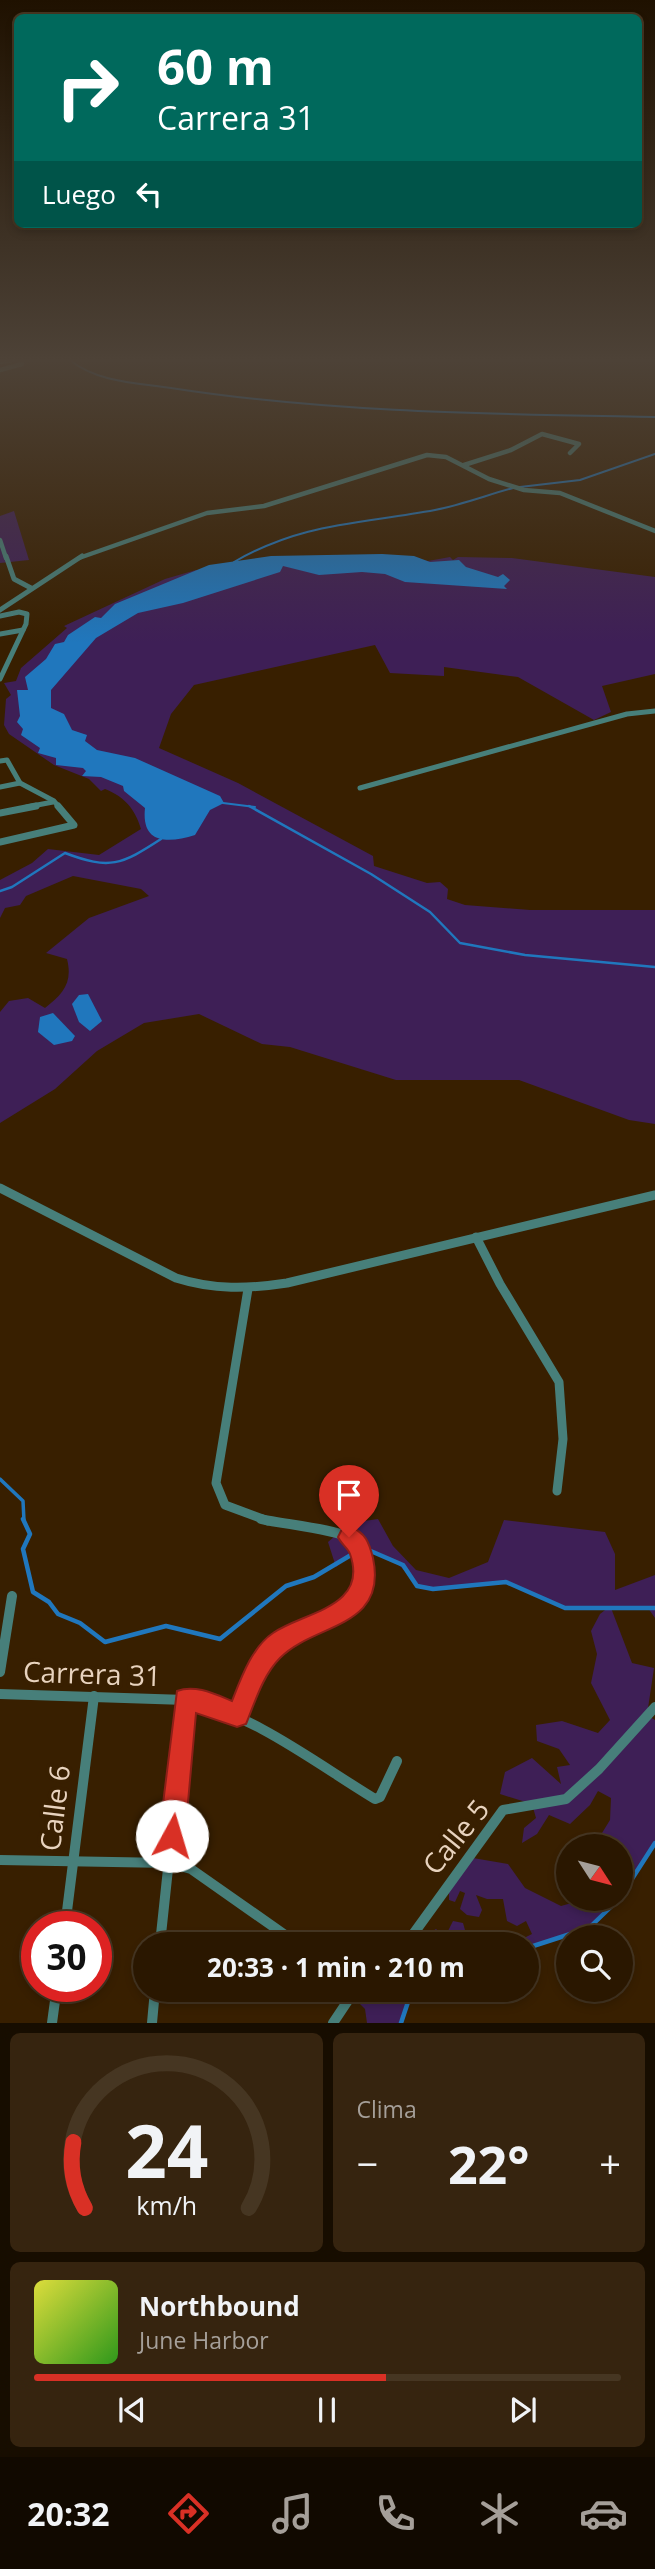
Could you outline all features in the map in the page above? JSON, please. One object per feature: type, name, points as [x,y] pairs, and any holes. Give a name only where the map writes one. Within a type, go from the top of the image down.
[{"type":"street","points":[[464,465],[498,454]]},
{"type":"street","points":[[0,613],[78,557],[207,513],[264,506],[317,487],[427,456],[440,455],[489,479],[524,490],[566,495],[655,531]]},
{"type":"street","points":[[0,540],[14,579],[31,589]]},
{"type":"street","points":[[0,613],[25,612],[23,630],[0,679]]},
{"type":"street","points":[[0,634],[23,630]]},
{"type":"street","points":[[360,788],[627,713],[655,711]]},
{"type":"street","points":[[0,761],[7,760],[20,783],[54,801],[74,825],[0,842]]},
{"type":"street","points":[[0,787],[20,783]]},
{"type":"street","points":[[0,813],[54,801]]},
{"type":"street","points":[[0,1188],[42,1212],[176,1278],[202,1286],[248,1289],[655,1195]]},
{"type":"street","points":[[476,1237],[500,1284],[559,1382],[563,1439],[557,1491]]},
{"type":"street","points":[[237,1716],[251,1683],[270,1652],[282,1641],[349,1609],[355,1602],[362,1584],[363,1566],[359,1545],[349,1537],[253,1517],[230,1508],[220,1498],[216,1480],[217,1469],[248,1289]]},
{"type":"street","points":[[0,1672],[12,1596]]},
{"type":"street","name":"Carrera 31","points":[[0,1694],[186,1700],[224,1709],[368,1798],[380,1797],[397,1761]]},
{"type":"street","name":"Calle 6","points":[[67,1911],[94,1696]]},
{"type":"street","points":[[161,1932],[186,1700]]},
{"type":"street","name":"Calle 5","points":[[415,1932],[503,1810],[566,1799],[599,1769],[655,1707]]},
{"type":"street","points":[[0,1860],[169,1863],[191,1869],[281,1932]]},
{"type":"street","points":[[52,2023],[55,2002]]},
{"type":"street","points":[[152,2023],[154,2002]]},
{"type":"street","points":[[333,2023],[347,2002]]},
{"type":"shaded area","points":[[14,511],[29,560],[0,563],[0,516]]},
{"type":"shaded area","points":[[450,557],[453,560],[458,557],[512,558],[655,577],[655,674],[602,686],[611,712],[594,720],[518,677],[444,667],[444,676],[390,673],[375,645],[194,685],[171,714],[159,748],[238,783],[373,856],[374,866],[427,883],[440,882],[448,889],[447,899],[465,905],[530,910],[655,910],[655,1124],[629,1120],[519,1080],[396,1080],[290,1047],[262,1044],[199,1014],[144,1023],[97,1051],[55,1089],[0,1123],[0,1012],[9,1001],[28,998],[45,1008],[61,993],[69,975],[67,959],[46,953],[89,918],[149,896],[141,889],[73,876],[26,896],[20,905],[5,908],[0,918],[0,880],[32,863],[48,849],[99,855],[141,829],[136,815],[124,800],[105,789],[101,791],[89,779],[54,765],[9,734],[4,725],[6,699],[11,695],[4,683],[16,681],[21,668],[67,628],[64,626],[165,579],[196,570],[206,573],[264,563],[418,559],[428,561]]},
{"type":"shaded area","points":[[378,1519],[393,1546],[416,1570],[449,1578],[488,1562],[504,1520],[605,1532],[615,1554],[615,1590],[655,1575],[655,1618],[648,1608],[611,1608],[632,1663],[654,1668],[647,1715],[655,1720],[655,1843],[634,1876],[634,1834],[602,1833],[610,1820],[611,1798],[598,1791],[590,1805],[570,1824],[549,1815],[537,1834],[522,1843],[524,1828],[536,1818],[532,1804],[500,1794],[505,1772],[532,1758],[561,1784],[557,1767],[570,1765],[559,1749],[537,1741],[536,1725],[562,1721],[598,1733],[610,1720],[591,1683],[597,1654],[591,1631],[600,1614],[609,1607],[565,1608],[506,1582],[433,1589],[417,1586],[395,1562],[372,1551],[357,1552],[336,1567],[328,1542],[350,1523]]},
{"type":"shaded area","points":[[473,1858],[508,1864],[525,1888],[556,1904],[556,1911],[607,1911],[592,1925],[556,1925],[556,1939],[539,1944],[539,1932],[531,1932],[526,1921],[517,1926],[507,1921],[503,1899],[487,1899],[476,1895],[482,1910],[479,1917],[467,1915],[460,1909],[465,1893],[460,1891],[455,1902],[449,1900],[449,1892]]},
{"type":"shaded area","points":[[453,1921],[463,1923],[466,1932],[448,1932]]},
{"type":"shaded area","points":[[358,2002],[408,2002],[401,2023],[367,2023],[365,2009]]},
{"type":"water","points":[[271,556],[414,556],[430,562],[459,560],[466,567],[498,577],[503,574],[510,580],[504,586],[507,589],[405,582],[385,574],[362,572],[319,575],[283,566],[280,572],[183,603],[138,613],[96,638],[51,690],[51,708],[64,714],[72,730],[87,735],[85,741],[97,750],[135,758],[220,796],[224,803],[210,810],[195,835],[167,840],[152,835],[147,829],[145,808],[124,791],[123,786],[101,777],[82,776],[86,771],[83,768],[56,765],[56,758],[38,753],[40,748],[21,735],[23,729],[17,722],[20,716],[17,690],[28,690],[25,677],[46,659],[55,644],[64,642],[68,635],[95,617],[101,618],[115,604],[209,565]]},
{"type":"water","points":[[88,994],[102,1021],[90,1031],[79,1022],[72,1004],[79,995]]},
{"type":"water","points":[[53,1013],[75,1036],[72,1041],[54,1045],[38,1032],[40,1017]]},
{"type":"waterway","points":[[520,487],[580,480],[654,454]]},
{"type":"waterway","points":[[234,562],[259,549],[308,532],[435,510],[513,488]]},
{"type":"waterway","points":[[223,803],[250,806]]},
{"type":"waterway","points":[[250,806],[255,807]]},
{"type":"waterway","points":[[250,806],[371,874],[430,912],[460,943],[525,955],[655,967]]},
{"type":"waterway","points":[[0,891],[12,887],[65,853],[93,862],[115,862],[135,855],[161,839]]},
{"type":"waterway","points":[[0,1479],[23,1501],[24,1521]]},
{"type":"waterway","points":[[23,1519],[30,1534],[23,1549],[33,1592],[49,1602],[58,1614],[80,1623],[105,1642],[166,1626],[220,1639],[286,1586],[314,1577],[356,1552]]},
{"type":"waterway","points":[[366,1549],[403,1565],[417,1586],[433,1589],[506,1582],[565,1608],[655,1608]]},
{"type":"waterway","points":[[634,1876],[655,1843]]},
{"type":"waterway","points":[[539,1944],[589,1928],[607,1911]]},
{"type":"waterway","points":[[401,2023],[408,2002]]},
{"type":"route","points":[[172,1836],[186,1700],[212,1704],[237,1716],[262,1661],[270,1652],[296,1633],[349,1609],[360,1593],[363,1566],[359,1545],[349,1537]]}]
